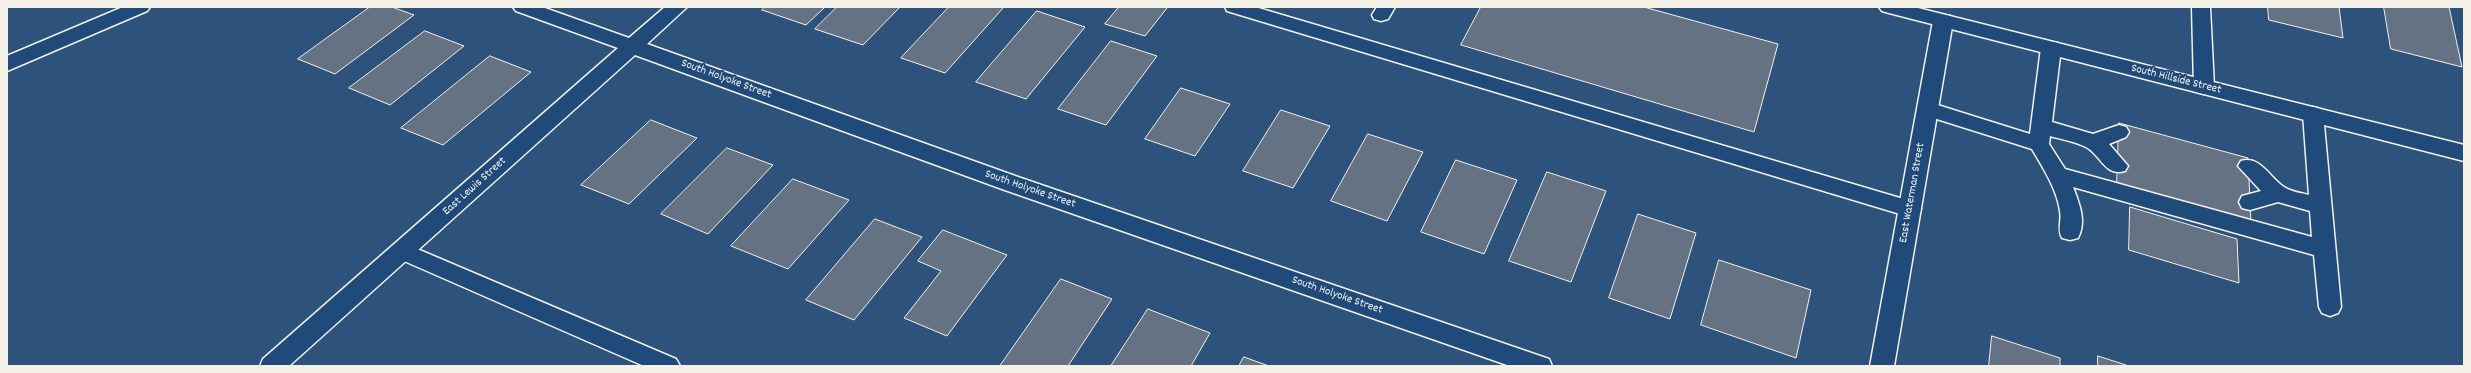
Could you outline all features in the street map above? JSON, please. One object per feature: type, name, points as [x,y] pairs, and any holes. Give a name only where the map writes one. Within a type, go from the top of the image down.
[{"type":"street","points":[[7,64],[140,7]]},
{"type":"street","name":"South Holyoke Street","points":[[523,7],[1010,183],[1540,366]]},
{"type":"street","name":"East Lewis Street","points":[[272,366],[677,7]]},
{"type":"street","name":"South Hillside Street","points":[[1889,7],[2464,153]]},
{"type":"street","name":"East Waterman Street","points":[[1882,366],[1943,20]]},
{"type":"lane","points":[[1234,7],[1910,209]]},
{"type":"lane","points":[[2201,7],[2204,87]]},
{"type":"lane","points":[[2051,48],[2040,135],[2058,175],[2071,210],[2070,232]]},
{"type":"lane","points":[[1928,109],[2040,135],[2094,142],[2119,132]]},
{"type":"lane","points":[[2313,114],[2330,307]]},
{"type":"lane","points":[[2094,142],[2118,166]]},
{"type":"lane","points":[[2248,166],[2278,194],[2320,206]]},
{"type":"lane","points":[[2058,175],[2324,249]]},
{"type":"lane","points":[[2250,202],[2278,194]]},
{"type":"lane","points":[[403,251],[668,366]]},
{"type":"building","points":[[370,7],[392,7],[414,15],[335,74],[298,59]]},
{"type":"building","points":[[765,7],[825,7],[806,25],[762,10]]},
{"type":"building","points":[[837,7],[900,7],[863,45],[815,29]]},
{"type":"building","points":[[949,7],[1004,7],[945,73],[901,58]]},
{"type":"building","points":[[1119,7],[1167,8],[1145,36],[1105,24]]},
{"type":"building","points":[[1481,7],[1644,7],[1778,44],[1754,132],[1461,45]]},
{"type":"building","points":[[2268,7],[2339,7],[2343,38],[2269,20]]},
{"type":"building","points":[[2384,7],[2449,7],[2462,67],[2391,49]]},
{"type":"building","points":[[1037,11],[1085,27],[1026,99],[976,82]]},
{"type":"building","points":[[425,31],[464,46],[390,105],[349,88]]},
{"type":"building","points":[[1111,41],[1157,56],[1106,125],[1058,109]]},
{"type":"building","points":[[490,56],[531,72],[443,145],[401,128]]},
{"type":"building","points":[[1181,88],[1230,104],[1195,156],[1145,139]]},
{"type":"building","points":[[1281,110],[1330,126],[1293,188],[1243,171]]},
{"type":"building","points":[[651,120],[697,138],[629,204],[581,185]]},
{"type":"building","points":[[2119,123],[2248,158],[2251,223],[2117,185]]},
{"type":"building","points":[[1368,134],[1423,152],[1387,221],[1331,201]]},
{"type":"building","points":[[727,148],[773,165],[708,234],[661,214]]},
{"type":"building","points":[[1456,160],[1517,180],[1484,254],[1421,232]]},
{"type":"building","points":[[1547,172],[1606,191],[1571,282],[1509,261]]},
{"type":"building","points":[[793,179],[849,200],[788,269],[731,246]]},
{"type":"building","points":[[2130,207],[2237,239],[2239,283],[2129,250]]},
{"type":"building","points":[[1638,214],[1696,233],[1670,319],[1609,298]]},
{"type":"building","points":[[875,219],[922,237],[854,320],[806,300]]},
{"type":"building","points":[[943,230],[1007,255],[947,336],[904,318],[941,271],[918,261]]},
{"type":"building","points":[[1719,260],[1811,290],[1796,358],[1701,325]]},
{"type":"building","points":[[1061,279],[1112,299],[1068,366],[1000,366]]},
{"type":"building","points":[[1148,309],[1210,333],[1191,366],[1111,366]]},
{"type":"building","points":[[1992,336],[2060,358],[2060,366],[1989,366]]},
{"type":"building","points":[[2098,356],[2129,366],[2098,366]]},
{"type":"building","points":[[1244,357],[1269,366],[1239,366]]}]
